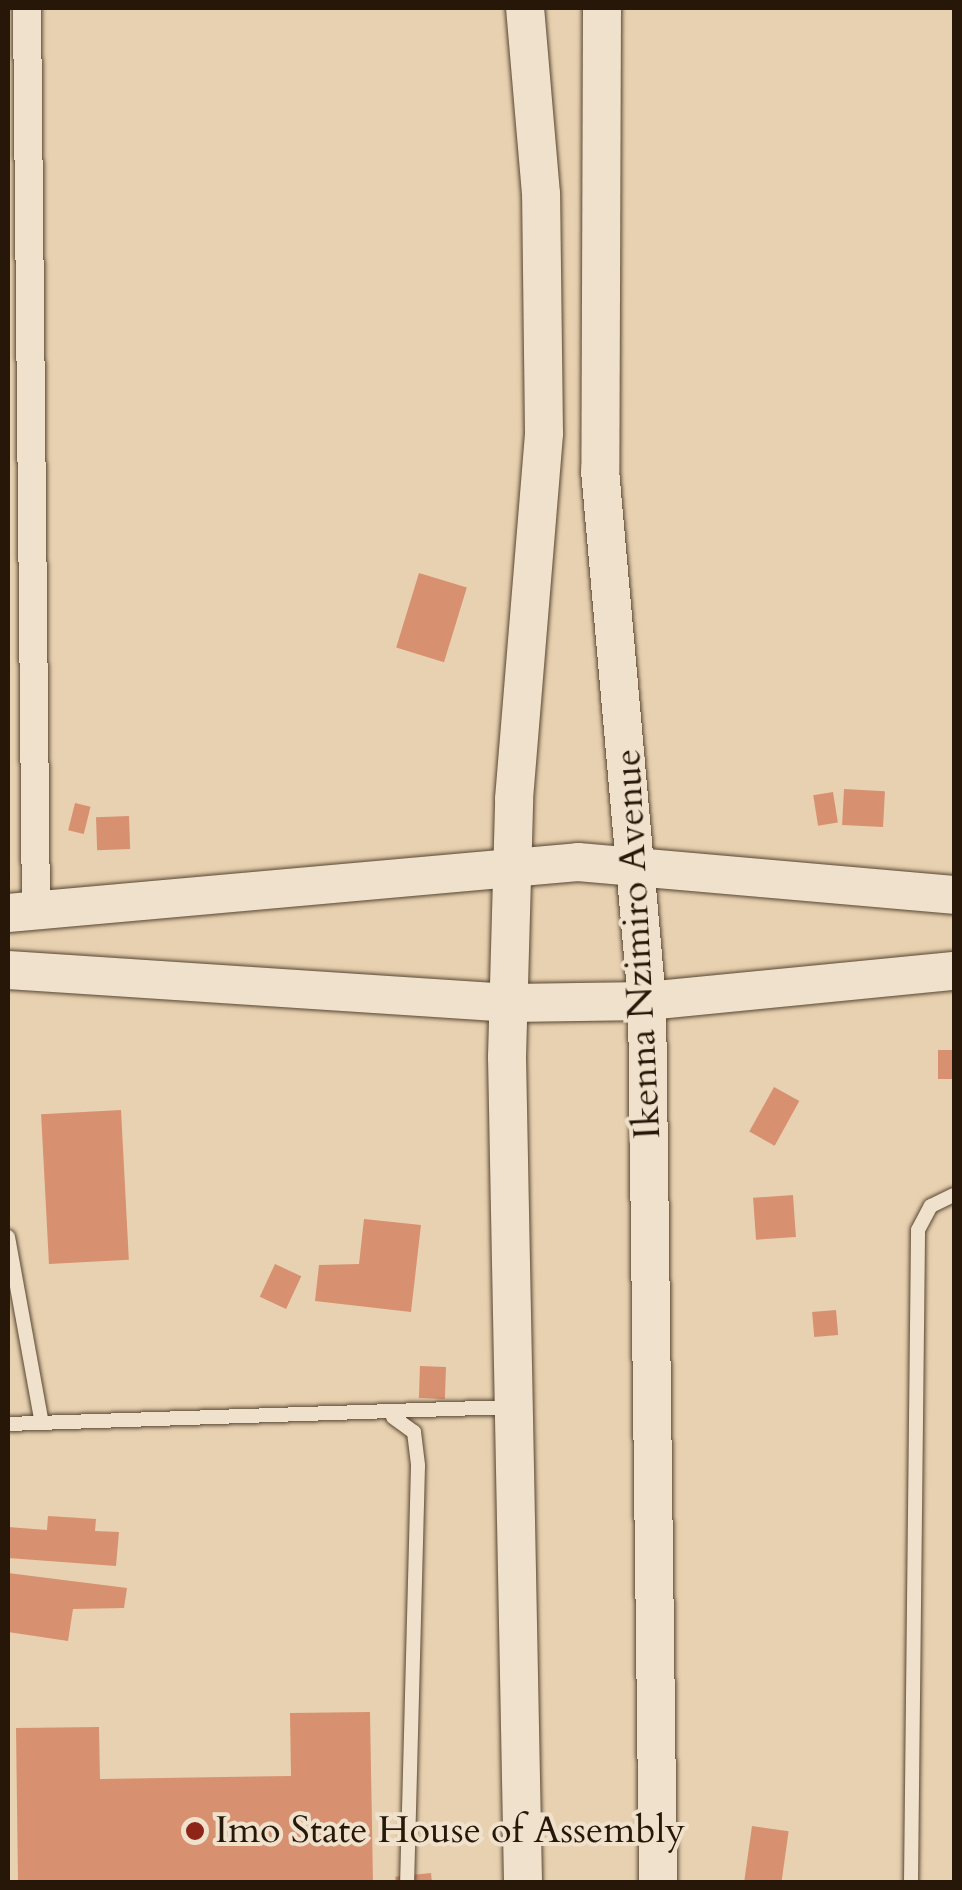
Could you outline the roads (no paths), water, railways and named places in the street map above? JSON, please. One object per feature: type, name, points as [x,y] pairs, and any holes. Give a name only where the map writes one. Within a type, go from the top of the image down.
[{"type":"street","points":[[27,8],[22,914],[511,865],[640,864],[954,895]]},
{"type":"street","points":[[523,1882],[511,865],[544,433],[541,194],[525,8]]},
{"type":"street","name":"Ikenna Nzimiro Avenue","points":[[602,8],[600,470],[640,864],[647,1001],[658,1882]]},
{"type":"street","points":[[8,970],[510,1003],[647,1001],[954,971]]},
{"type":"lane","points":[[911,1882],[918,1230],[931,1206],[954,1195]]},
{"type":"lane","points":[[8,1238],[41,1419]]},
{"type":"lane","points":[[8,1424],[41,1419],[393,1417],[515,1406]]},
{"type":"lane","points":[[393,1417],[414,1432],[418,1466],[407,1882]]},
{"type":"place","name":"Imo State House of Assembly","points":[[195,1831]]}]
